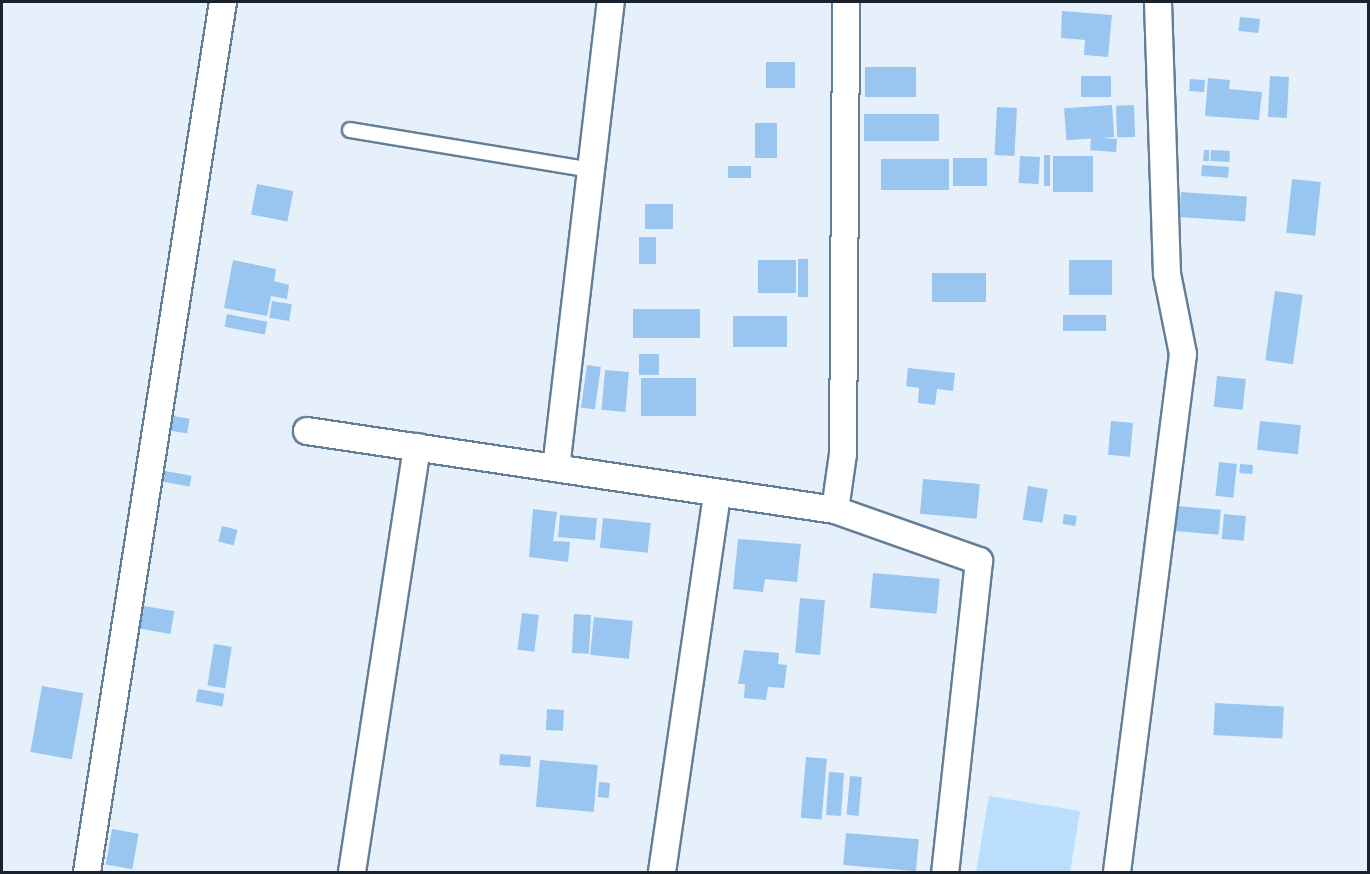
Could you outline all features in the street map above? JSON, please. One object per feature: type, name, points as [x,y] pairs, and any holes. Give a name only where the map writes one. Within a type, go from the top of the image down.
[{"type":"street","points":[[87,873],[223,2]]},
{"type":"street","points":[[556,468],[611,2]]},
{"type":"street","points":[[835,510],[843,454],[846,2]]},
{"type":"street","points":[[1117,873],[1184,354],[1166,263],[1158,2]]},
{"type":"street","points":[[307,431],[835,510],[979,561],[945,873]]},
{"type":"street","points":[[352,873],[417,447]]},
{"type":"street","points":[[662,873],[717,493]]},
{"type":"lane","points":[[350,130],[591,170]]},
{"type":"shaded area","points":[[989,796],[1080,811],[1070,872],[976,872]]},
{"type":"building","points":[[1062,11],[1112,15],[1108,57],[1084,55],[1085,40],[1061,38]]},
{"type":"building","points":[[1240,17],[1260,19],[1258,33],[1239,31]]},
{"type":"building","points":[[766,62],[795,62],[795,88],[766,88]]},
{"type":"building","points":[[865,67],[916,67],[916,97],[865,97]]},
{"type":"building","points":[[1081,76],[1111,76],[1111,97],[1081,97]]},
{"type":"building","points":[[1270,76],[1289,77],[1287,118],[1268,117]]},
{"type":"building","points":[[1208,78],[1230,80],[1229,89],[1262,92],[1259,120],[1205,116]]},
{"type":"building","points":[[1190,79],[1205,80],[1204,92],[1189,91]]},
{"type":"building","points":[[1112,105],[1114,137],[1066,140],[1064,108]]},
{"type":"building","points":[[1134,105],[1135,137],[1117,138],[1116,106]]},
{"type":"building","points":[[997,107],[1017,108],[1014,156],[994,155]]},
{"type":"building","points":[[864,114],[939,114],[939,141],[864,141]]},
{"type":"building","points":[[755,123],[777,123],[777,158],[755,158]]},
{"type":"building","points":[[1091,137],[1117,139],[1116,152],[1090,150]]},
{"type":"building","points":[[1204,150],[1209,150],[1209,161],[1203,161]]},
{"type":"building","points":[[1211,150],[1230,151],[1229,162],[1210,161]]},
{"type":"building","points":[[1044,155],[1050,155],[1050,186],[1044,186]]},
{"type":"building","points":[[1020,156],[1040,157],[1039,184],[1019,183]]},
{"type":"building","points":[[1053,156],[1093,156],[1093,192],[1053,192]]},
{"type":"building","points":[[953,158],[987,158],[987,186],[953,186]]},
{"type":"building","points":[[881,159],[949,159],[949,190],[881,190]]},
{"type":"building","points":[[1202,165],[1229,167],[1228,178],[1201,176]]},
{"type":"building","points":[[728,166],[751,166],[751,178],[728,178]]},
{"type":"building","points":[[1292,179],[1321,182],[1315,236],[1286,233]]},
{"type":"building","points":[[257,184],[293,191],[287,221],[251,214]]},
{"type":"building","points":[[1181,192],[1247,197],[1245,222],[1179,217]]},
{"type":"building","points":[[645,204],[673,204],[673,229],[645,229]]},
{"type":"building","points":[[639,237],[656,237],[656,264],[639,264]]},
{"type":"building","points":[[798,259],[808,259],[808,297],[798,297]]},
{"type":"building","points":[[233,260],[276,269],[274,281],[289,285],[287,299],[271,296],[267,316],[224,308]]},
{"type":"building","points":[[758,260],[796,260],[796,293],[758,293]]},
{"type":"building","points":[[1069,260],[1112,260],[1112,295],[1069,295]]},
{"type":"building","points":[[932,273],[986,273],[986,302],[932,302]]},
{"type":"building","points":[[1275,291],[1303,295],[1293,364],[1265,360]]},
{"type":"building","points":[[272,301],[292,304],[289,321],[269,318]]},
{"type":"building","points":[[633,309],[700,309],[700,338],[633,338]]},
{"type":"building","points":[[227,314],[267,322],[265,335],[225,327]]},
{"type":"building","points":[[1063,315],[1106,315],[1106,331],[1063,331]]},
{"type":"building","points":[[733,316],[787,316],[787,347],[733,347]]},
{"type":"building","points":[[639,354],[659,354],[659,375],[639,375]]},
{"type":"building","points":[[587,365],[601,367],[595,410],[581,408]]},
{"type":"building","points":[[908,368],[955,373],[953,391],[937,389],[935,405],[918,403],[919,388],[906,386]]},
{"type":"building","points":[[605,370],[629,372],[625,412],[602,410]]},
{"type":"building","points":[[1217,376],[1246,379],[1243,410],[1214,407]]},
{"type":"building","points":[[641,378],[696,378],[696,416],[641,416]]},
{"type":"building","points":[[168,415],[190,419],[187,434],[165,430]]},
{"type":"building","points":[[1111,421],[1133,423],[1130,457],[1108,455]]},
{"type":"building","points":[[1260,421],[1301,425],[1298,454],[1257,450]]},
{"type":"building","points":[[1219,462],[1237,464],[1233,498],[1215,496]]},
{"type":"building","points":[[1240,464],[1253,465],[1252,474],[1239,473]]},
{"type":"building","points":[[165,471],[192,476],[190,487],[163,482]]},
{"type":"building","points":[[923,479],[980,484],[977,519],[920,514]]},
{"type":"building","points":[[1028,486],[1048,489],[1042,523],[1023,520]]},
{"type":"building","points":[[1177,506],[1221,510],[1219,535],[1175,531]]},
{"type":"building","points":[[533,509],[557,512],[553,541],[570,542],[568,562],[529,557]]},
{"type":"building","points":[[1064,514],[1077,516],[1075,526],[1062,524]]},
{"type":"building","points":[[1224,514],[1246,516],[1244,541],[1222,539]]},
{"type":"building","points":[[560,515],[597,518],[595,540],[558,537]]},
{"type":"building","points":[[603,518],[651,523],[648,553],[600,548]]},
{"type":"building","points":[[222,526],[238,530],[234,545],[218,542]]},
{"type":"building","points":[[738,539],[801,544],[797,582],[765,579],[763,592],[733,589]]},
{"type":"building","points":[[873,573],[940,579],[937,614],[870,608]]},
{"type":"building","points":[[800,598],[825,600],[820,655],[795,653]]},
{"type":"building","points":[[133,604],[174,611],[170,634],[129,627]]},
{"type":"building","points":[[522,613],[539,615],[534,652],[517,650]]},
{"type":"building","points":[[574,614],[591,615],[589,654],[572,653]]},
{"type":"building","points":[[594,617],[633,621],[629,659],[590,655]]},
{"type":"building","points":[[214,644],[232,647],[225,688],[207,685]]},
{"type":"building","points":[[744,650],[779,653],[778,664],[787,665],[784,688],[768,687],[766,700],[744,698],[745,684],[738,684]]},
{"type":"building","points":[[42,686],[83,693],[72,759],[30,752]]},
{"type":"building","points":[[198,689],[225,694],[222,706],[196,702]]},
{"type":"building","points":[[1215,703],[1284,707],[1282,739],[1213,735]]},
{"type":"building","points":[[547,709],[564,710],[563,731],[546,730]]},
{"type":"building","points":[[500,754],[531,756],[530,767],[499,765]]},
{"type":"building","points":[[806,757],[827,759],[822,820],[801,818]]},
{"type":"building","points":[[540,760],[598,765],[594,812],[536,807]]},
{"type":"building","points":[[829,772],[844,773],[841,816],[826,815]]},
{"type":"building","points":[[850,776],[862,777],[859,816],[847,815]]},
{"type":"building","points":[[599,782],[610,783],[609,798],[598,797]]},
{"type":"building","points":[[112,829],[139,834],[132,869],[106,864]]},
{"type":"building","points":[[846,833],[919,839],[916,871],[843,865]]}]
